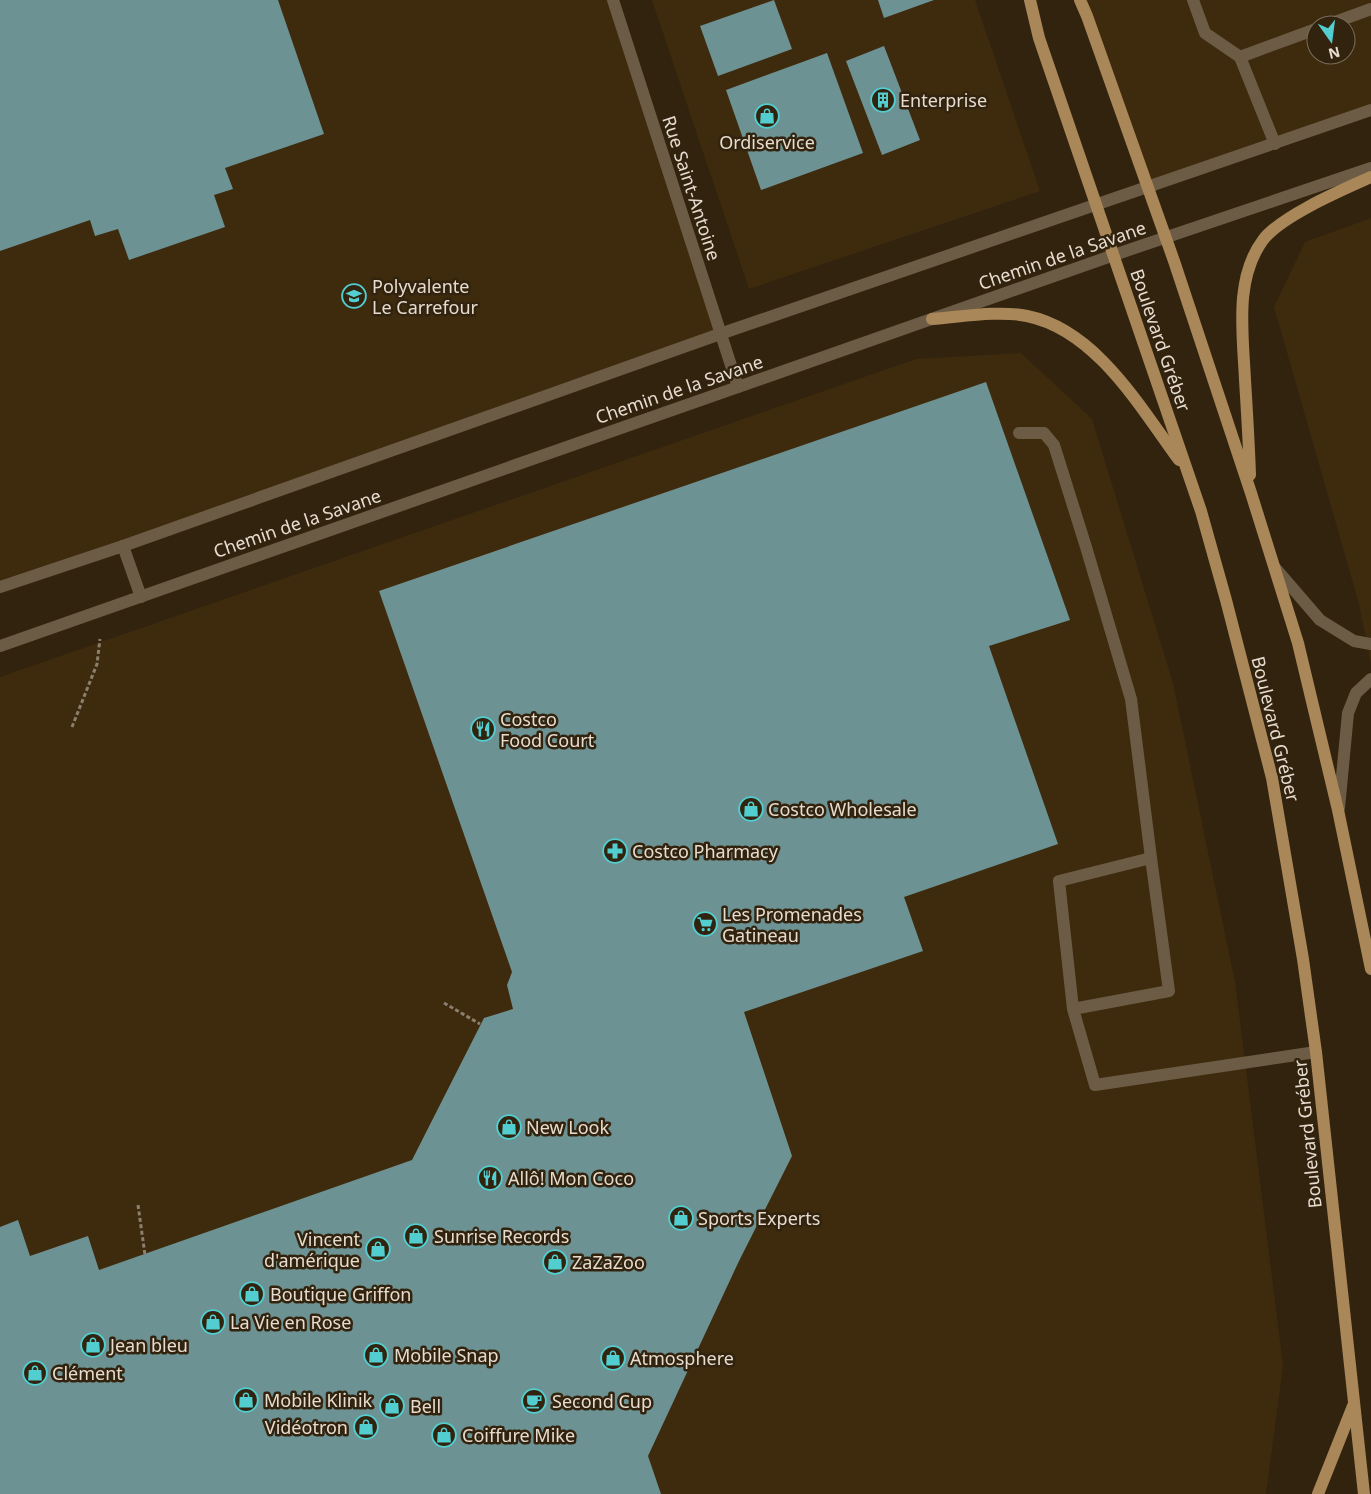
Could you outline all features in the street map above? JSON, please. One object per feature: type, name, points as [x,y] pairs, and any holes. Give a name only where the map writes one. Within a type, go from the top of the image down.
[{"type":"main road","name":"Boulevard Gréber","points":[[1030,0],[1039,38],[1200,512],[1226,600],[1272,778],[1303,959],[1316,1052],[1364,1494]]},
{"type":"main road","name":"Boulevard Gréber","points":[[1080,0],[1166,238],[1276,569],[1298,643],[1338,810],[1371,969]]},
{"type":"main road","points":[[1251,493],[1242,317],[1244,285],[1251,261],[1264,239],[1281,222],[1371,177]]},
{"type":"main road","points":[[932,319],[1001,314],[1027,316],[1057,326],[1079,339],[1120,380],[1187,471]]},
{"type":"main road","points":[[1318,1494],[1354,1403]]},
{"type":"street","name":"Rue Saint-Antoine","points":[[613,0],[738,387]]},
{"type":"street","points":[[1193,0],[1205,33],[1240,58],[1275,144]]},
{"type":"street","points":[[1354,15],[1371,9]]},
{"type":"street","points":[[1240,58],[1306,33]]},
{"type":"street","name":"Chemin de la Savane","points":[[0,587],[123,546],[720,334],[1371,110]]},
{"type":"street","name":"Chemin de la Savane","points":[[0,646],[1114,255],[1371,168]]},
{"type":"street","points":[[1019,433],[1044,433],[1054,445],[1131,699],[1168,991],[1073,1008]]},
{"type":"street","points":[[123,546],[141,597]]},
{"type":"street","points":[[1276,569],[1320,620],[1354,642],[1371,644]]},
{"type":"street","points":[[1338,810],[1348,712],[1356,693],[1371,679]]},
{"type":"street","points":[[1151,858],[1059,881],[1073,1008],[1094,1085],[1316,1052]]},
{"type":"path","points":[[72,727],[97,664],[100,639]]},
{"type":"path","points":[[444,1004],[480,1024]]},
{"type":"path","points":[[138,1205],[145,1255]]},
{"type":"shaded area","name":"Polyvalente Le Carrefour","points":[[0,0],[613,0],[720,334],[0,587]]},
{"type":"shaded area","points":[[652,0],[975,0],[1040,191],[749,289]]},
{"type":"shaded area","points":[[1080,0],[1371,0],[1371,110],[1148,188]]},
{"type":"shaded area","points":[[1371,218],[1371,664],[1359,604],[1274,307],[1305,242]]},
{"type":"shaded area","name":"Les Promenades Gatineau","points":[[1021,353],[1092,419],[1173,683],[1235,982],[1283,1366],[1266,1494],[0,1494],[0,677],[916,359]]},
{"type":"building","points":[[0,0],[278,0],[324,134],[225,168],[233,189],[214,195],[225,227],[129,260],[118,229],[95,236],[90,220],[0,251]]},
{"type":"building","points":[[774,0],[792,49],[718,76],[700,26]]},
{"type":"building","points":[[878,0],[934,0],[884,18]]},
{"type":"building","name":"Enterprise","points":[[884,46],[920,140],[882,155],[846,61]]},
{"type":"building","points":[[827,53],[863,153],[761,190],[726,90]]},
{"type":"building","name":"Les Promenades Gatineau","points":[[986,382],[1070,620],[989,646],[1058,844],[904,897],[923,951],[744,1012],[792,1156],[739,1261],[648,1456],[661,1494],[0,1494],[0,1227],[18,1220],[30,1256],[88,1236],[99,1270],[412,1160],[484,1018],[513,1009],[507,985],[512,972],[379,591]]},
{"type":"place","name":"Enterprise","points":[[883,100]]},
{"type":"place","name":"Ordiservice","points":[[767,116]]},
{"type":"place","name":"Polyvalente Le Carrefour","points":[[354,296]]},
{"type":"place","name":"Costco Food Court","points":[[483,729]]},
{"type":"place","name":"Costco Wholesale","points":[[751,809]]},
{"type":"place","name":"Costco Pharmacy","points":[[615,851]]},
{"type":"place","name":"Les Promenades Gatineau","points":[[705,924]]},
{"type":"place","name":"New Look","points":[[509,1127]]},
{"type":"place","name":"Allô! Mon Coco","points":[[490,1178]]},
{"type":"place","name":"Sports Experts","points":[[681,1218]]},
{"type":"place","name":"Sunrise Records","points":[[416,1236]]},
{"type":"place","name":"Vincent d'amérique","points":[[378,1249]]},
{"type":"place","name":"ZaZaZoo","points":[[555,1262]]},
{"type":"place","name":"Boutique Griffon","points":[[252,1294]]},
{"type":"place","name":"La Vie en Rose","points":[[213,1322]]},
{"type":"place","name":"Jean bleu","points":[[93,1345]]},
{"type":"place","name":"Mobile Snap","points":[[376,1355]]},
{"type":"place","name":"Atmosphere","points":[[613,1358]]},
{"type":"place","name":"Clément","points":[[35,1373]]},
{"type":"place","name":"Mobile Klinik","points":[[246,1400]]},
{"type":"place","name":"Second Cup","points":[[534,1401]]},
{"type":"place","name":"Bell","points":[[392,1406]]},
{"type":"place","name":"Vidéotron","points":[[366,1427]]},
{"type":"place","name":"Coiffure Mike","points":[[444,1435]]}]
